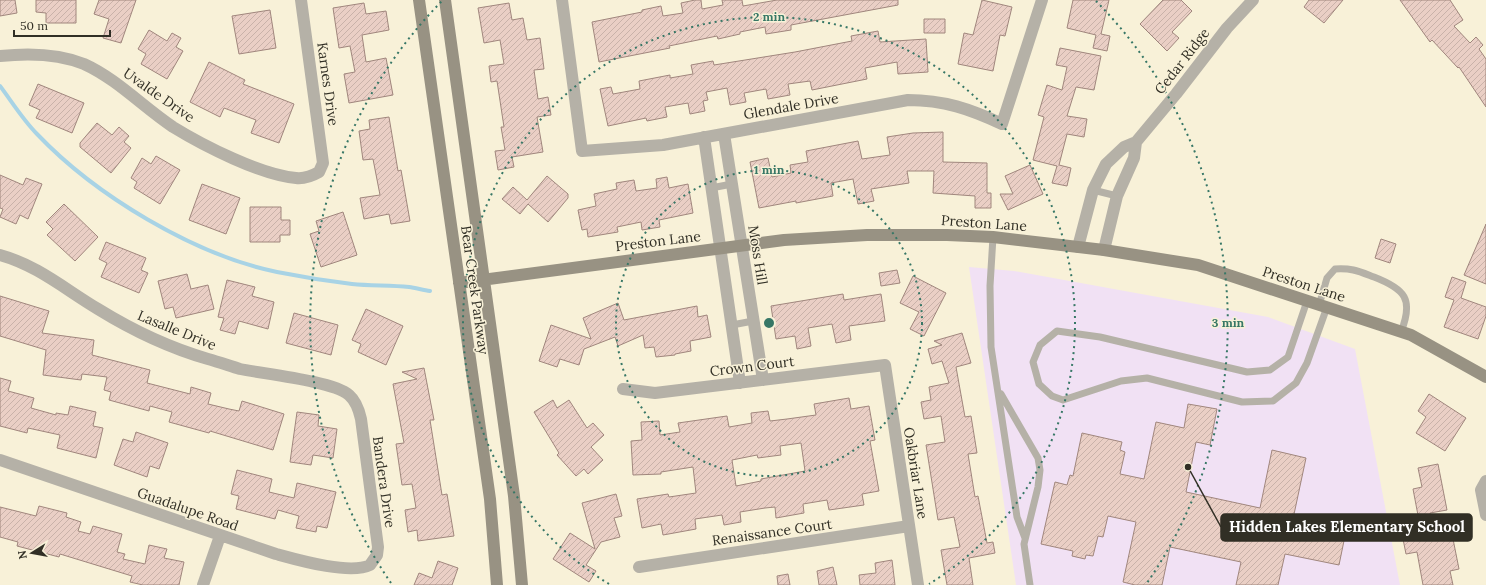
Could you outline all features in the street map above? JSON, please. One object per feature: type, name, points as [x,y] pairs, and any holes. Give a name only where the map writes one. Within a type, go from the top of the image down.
[{"type":"main road","name":"Bear Creek Parkway","points":[[419,0],[458,283],[490,499],[497,585]]},
{"type":"main road","name":"Bear Creek Parkway","points":[[445,0],[514,496],[522,585]]},
{"type":"main road","name":"Preston Lane","points":[[458,283],[784,240],[867,235],[947,235],[993,237],[1104,250],[1198,265],[1411,335],[1484,373]]},
{"type":"street","name":"Karnes Drive","points":[[301,0],[323,163],[319,172]]},
{"type":"street","name":"Glendale Drive","points":[[562,0],[582,151],[664,145],[908,100],[930,100],[969,109],[1002,124],[1042,0]]},
{"type":"street","name":"Cedar Ridge","points":[[1078,247],[1093,190],[1106,164],[1124,147],[1136,142],[1176,94],[1227,28],[1253,0]]},
{"type":"street","name":"Uvalde Drive","points":[[0,56],[42,54],[66,57],[85,65],[104,76],[174,127],[221,153],[281,176],[303,178],[319,172]]},
{"type":"street","name":"Moss Hill","points":[[724,134],[763,380]]},
{"type":"street","points":[[704,137],[719,249],[740,383]]},
{"type":"street","name":"Cedar Ridge","points":[[1104,250],[1117,196],[1134,158],[1136,142]]},
{"type":"street","name":"Lasalle Drive","points":[[0,255],[25,263],[98,309],[141,333],[193,355],[239,368],[340,389],[354,401]]},
{"type":"street","name":"Crown Court","points":[[623,389],[655,393],[885,365]]},
{"type":"street","name":"Oakbriar Lane","points":[[885,365],[918,585]]},
{"type":"street","name":"Bandera Drive","points":[[354,401],[359,409],[361,419],[378,547],[377,555],[370,566]]},
{"type":"street","name":"Guadalupe Road","points":[[0,460],[276,554],[302,561],[349,568],[370,566]]},
{"type":"street","points":[[1486,481],[1481,490],[1486,515]]},
{"type":"street","name":"Renaissance Court","points":[[639,566],[909,526]]},
{"type":"street","points":[[203,585],[220,536]]},
{"type":"lane","points":[[711,188],[732,184]]},
{"type":"lane","points":[[1093,190],[1117,196]]},
{"type":"lane","points":[[993,237],[990,286],[991,347],[999,390],[1017,518],[1026,538]]},
{"type":"lane","points":[[1318,304],[1288,357],[1270,370],[1247,372],[1100,337],[1057,331],[1040,345],[1033,362],[1039,384],[1052,396],[1063,400],[1121,381],[1147,378],[1242,402],[1273,401],[1296,383],[1307,363],[1318,304],[1327,278],[1334,269],[1351,268],[1388,282],[1404,293],[1407,303],[1408,316],[1401,332]]},
{"type":"lane","points":[[732,325],[753,321]]},
{"type":"lane","points":[[999,390],[1038,458],[1040,470],[1038,487],[1024,550],[1030,585]]},
{"type":"shaded area","points":[[969,267],[1014,271],[1268,317],[1355,349],[1400,585],[1016,585]]},
{"type":"building","points":[[0,0],[15,0],[17,13],[0,16]]},
{"type":"building","points":[[36,0],[76,0],[76,23],[46,23],[46,13],[36,12]]},
{"type":"building","points":[[99,0],[136,0],[121,43],[103,38],[109,19],[94,14]]},
{"type":"building","points":[[701,0],[702,9],[723,5],[722,0],[742,0],[743,6],[777,0],[898,0],[898,5],[791,25],[791,30],[766,34],[765,27],[740,32],[740,34],[718,39],[717,36],[669,46],[670,48],[599,62],[592,22],[642,12],[642,10],[661,6],[663,16],[683,13],[681,3]]},
{"type":"building","points":[[982,0],[1012,7],[1005,36],[1000,35],[993,71],[958,64],[964,33],[973,35]]},
{"type":"building","points":[[1073,0],[1109,0],[1101,34],[1110,36],[1107,51],[1093,48],[1096,35],[1067,28]]},
{"type":"building","points":[[1163,0],[1181,0],[1192,11],[1172,32],[1179,38],[1167,51],[1140,24]]},
{"type":"building","points":[[1309,0],[1343,0],[1324,23],[1304,7]]},
{"type":"building","points":[[1400,0],[1450,0],[1463,20],[1454,26],[1470,43],[1476,37],[1483,45],[1479,49],[1486,59],[1486,107],[1459,67],[1458,68],[1432,40],[1430,42]]},
{"type":"building","points":[[364,3],[366,14],[386,11],[389,30],[362,35],[366,62],[386,58],[393,95],[349,103],[344,74],[355,72],[350,46],[339,48],[333,8]]},
{"type":"building","points":[[509,3],[512,20],[523,18],[527,40],[540,38],[544,69],[534,70],[538,99],[548,97],[551,115],[537,117],[543,152],[512,157],[514,167],[498,170],[495,151],[505,150],[501,127],[504,127],[497,81],[491,82],[489,66],[504,64],[500,40],[484,43],[478,8]]},
{"type":"building","points":[[270,10],[276,48],[239,54],[232,16]]},
{"type":"building","points":[[924,19],[945,19],[945,33],[924,33]]},
{"type":"building","points":[[149,30],[167,41],[172,33],[181,38],[176,47],[183,51],[167,79],[141,64],[146,54],[138,49]]},
{"type":"building","points":[[878,31],[880,42],[926,39],[928,72],[898,74],[897,62],[865,68],[867,79],[812,90],[810,81],[788,84],[790,95],[768,99],[766,89],[744,93],[746,102],[730,105],[727,88],[706,92],[708,100],[703,101],[705,111],[690,114],[688,103],[665,107],[667,117],[647,121],[646,118],[608,126],[600,89],[611,87],[613,94],[640,89],[639,81],[670,75],[670,78],[693,74],[691,65],[713,61],[714,65],[795,52],[852,41],[851,36]]},
{"type":"building","points":[[1060,48],[1101,56],[1094,90],[1076,87],[1067,116],[1087,119],[1084,137],[1067,134],[1059,165],[1071,168],[1067,186],[1052,183],[1057,166],[1033,160],[1044,117],[1038,115],[1047,85],[1062,90],[1067,67],[1056,65]]},
{"type":"building","points":[[209,62],[245,80],[243,84],[294,104],[279,143],[251,133],[256,120],[224,108],[220,117],[190,102]]},
{"type":"building","points":[[38,84],[84,103],[72,133],[36,118],[40,110],[29,105]]},
{"type":"building","points":[[389,117],[398,171],[401,170],[410,221],[391,224],[389,214],[364,219],[360,198],[380,195],[373,159],[363,160],[359,131],[370,129],[369,120]]},
{"type":"building","points":[[97,123],[112,135],[119,127],[129,136],[124,142],[131,148],[111,173],[80,147],[80,143]]},
{"type":"building","points":[[943,132],[943,162],[987,163],[987,193],[991,193],[991,208],[975,208],[975,196],[933,193],[934,171],[907,171],[909,183],[871,189],[874,201],[858,204],[853,179],[831,183],[833,196],[759,208],[750,162],[768,158],[772,177],[791,173],[790,165],[808,162],[806,151],[858,141],[862,159],[890,155],[887,137],[913,133]]},
{"type":"building","points":[[156,156],[180,170],[160,204],[134,188],[137,182],[131,178],[142,158],[151,164]]},
{"type":"building","points":[[1030,165],[1043,194],[1008,210],[1000,194],[1013,194],[1005,176]]},
{"type":"building","points":[[0,175],[23,185],[26,178],[42,184],[28,219],[20,215],[16,224],[0,217],[3,209],[0,208]]},
{"type":"building","points":[[547,176],[568,194],[568,198],[548,222],[528,204],[520,214],[502,199],[513,187],[527,200]]},
{"type":"building","points":[[667,177],[669,188],[688,184],[693,213],[659,220],[660,227],[642,230],[641,222],[617,227],[618,232],[588,237],[587,229],[582,230],[578,210],[596,206],[594,194],[617,189],[616,183],[634,180],[636,191],[657,188],[656,179]]},
{"type":"building","points":[[202,184],[240,198],[226,234],[189,220]]},
{"type":"building","points":[[64,204],[98,237],[75,261],[47,235],[53,229],[46,222]]},
{"type":"building","points":[[250,207],[281,207],[281,220],[290,220],[290,235],[280,235],[280,242],[250,242]]},
{"type":"building","points":[[343,212],[357,255],[321,267],[310,234],[319,231],[316,221]]},
{"type":"building","points":[[1486,224],[1486,284],[1464,275]]},
{"type":"building","points":[[1381,239],[1396,244],[1390,263],[1375,258]]},
{"type":"building","points":[[106,242],[146,258],[141,270],[148,273],[139,293],[101,277],[107,263],[99,259]]},
{"type":"building","points":[[897,270],[900,283],[881,286],[879,273]]},
{"type":"building","points":[[187,274],[191,289],[208,285],[214,309],[176,318],[173,307],[165,309],[158,281]]},
{"type":"building","points":[[913,276],[946,293],[924,336],[910,329],[919,312],[900,303]]},
{"type":"building","points":[[1452,277],[1466,282],[1461,298],[1486,307],[1486,316],[1478,339],[1444,327],[1454,300],[1445,297]]},
{"type":"building","points":[[227,280],[255,287],[252,296],[274,302],[268,329],[239,321],[235,334],[220,330],[224,318],[218,317]]},
{"type":"building","points":[[843,294],[844,300],[881,294],[885,321],[849,326],[851,340],[836,343],[832,324],[808,328],[811,346],[797,349],[795,336],[776,339],[771,306]]},
{"type":"building","points":[[0,296],[49,311],[42,333],[94,340],[92,355],[150,370],[147,383],[190,394],[191,387],[211,393],[208,404],[229,409],[239,411],[242,401],[284,414],[273,450],[210,431],[209,433],[169,422],[172,412],[150,406],[149,411],[109,400],[111,392],[104,390],[107,377],[82,374],[81,380],[43,375],[46,350],[0,336]]},
{"type":"building","points":[[618,303],[624,320],[697,306],[698,317],[707,315],[711,337],[690,341],[691,351],[675,355],[656,357],[654,347],[645,348],[643,335],[618,346],[615,337],[584,349],[579,365],[560,359],[557,367],[539,361],[551,325],[591,339],[583,318]]},
{"type":"building","points":[[366,309],[403,326],[386,365],[358,352],[361,344],[352,340]]},
{"type":"building","points":[[294,313],[338,325],[331,355],[286,343]]},
{"type":"building","points":[[962,333],[971,363],[956,367],[965,417],[971,416],[977,453],[968,454],[975,497],[978,496],[987,543],[993,542],[995,553],[969,558],[973,585],[947,585],[941,550],[960,547],[954,517],[938,520],[926,445],[945,442],[941,416],[924,419],[921,402],[931,400],[929,387],[949,383],[942,361],[932,364],[928,349],[942,345],[934,341]]},
{"type":"building","points":[[424,368],[434,420],[430,420],[442,495],[447,494],[454,536],[418,541],[417,530],[408,532],[405,510],[416,508],[412,484],[402,485],[396,444],[404,443],[393,384],[417,379],[402,372]]},
{"type":"building","points":[[0,378],[11,381],[8,391],[34,398],[31,408],[56,415],[56,413],[68,415],[70,406],[96,412],[93,426],[103,428],[96,458],[57,448],[60,435],[28,428],[27,433],[0,426]]},
{"type":"building","points":[[1429,394],[1466,418],[1445,451],[1416,433],[1426,417],[1418,411]]},
{"type":"building","points":[[849,398],[851,409],[869,406],[875,440],[870,441],[879,491],[862,494],[864,505],[829,510],[827,500],[803,504],[804,513],[776,518],[775,507],[765,508],[740,512],[741,522],[724,525],[722,515],[695,519],[696,529],[663,535],[661,524],[642,528],[637,499],[668,494],[669,497],[696,493],[693,467],[661,472],[661,474],[633,475],[631,441],[642,440],[641,422],[659,421],[660,435],[680,432],[678,423],[727,416],[729,427],[752,423],[751,413],[768,411],[770,421],[816,415],[814,404]],"holes":[[[801,443],[805,471],[761,479],[761,481],[736,486],[732,460],[757,455],[758,458],[781,455],[780,446]]]},
{"type":"building","points":[[553,400],[557,408],[569,400],[587,428],[593,423],[604,435],[591,447],[603,460],[588,474],[584,469],[576,476],[557,455],[559,453],[534,412]]},
{"type":"building","points":[[1188,404],[1217,409],[1210,445],[1196,442],[1186,492],[1260,508],[1272,450],[1306,458],[1293,519],[1346,531],[1339,565],[1285,554],[1278,585],[1236,585],[1241,562],[1170,547],[1162,585],[1135,585],[1123,582],[1136,522],[1108,516],[1103,537],[1098,536],[1093,556],[1086,555],[1085,559],[1072,556],[1073,551],[1041,544],[1055,482],[1067,485],[1070,475],[1073,476],[1082,433],[1122,442],[1120,450],[1125,452],[1120,474],[1144,479],[1156,422],[1184,428]]},
{"type":"building","points":[[297,412],[319,415],[318,426],[337,429],[333,458],[313,455],[311,465],[290,462]]},
{"type":"building","points":[[136,432],[168,443],[159,469],[150,466],[147,477],[114,465],[123,439],[133,442]]},
{"type":"building","points":[[1438,464],[1447,510],[1430,513],[1435,537],[1452,534],[1459,569],[1450,571],[1453,585],[1423,585],[1417,552],[1406,554],[1402,534],[1421,531],[1413,489],[1422,487],[1418,468]]},
{"type":"building","points":[[237,470],[272,479],[269,492],[294,498],[297,483],[336,492],[327,528],[317,526],[316,532],[296,528],[299,516],[278,510],[275,519],[236,509],[239,496],[231,494]]},
{"type":"building","points":[[616,494],[622,516],[614,518],[620,537],[601,542],[586,565],[596,571],[589,582],[553,559],[570,533],[595,549],[582,503]]},
{"type":"building","points":[[39,506],[67,513],[66,517],[81,522],[78,531],[90,534],[93,526],[122,534],[117,552],[125,554],[123,559],[145,564],[149,545],[167,549],[164,558],[184,562],[179,585],[143,585],[130,582],[132,576],[60,554],[59,557],[17,546],[18,542],[0,537],[0,507],[36,516]]},
{"type":"building","points":[[892,560],[895,585],[860,585],[859,575],[876,573],[875,563]]},
{"type":"building","points":[[438,561],[458,568],[452,585],[414,585],[419,573],[432,578]]},
{"type":"building","points":[[833,567],[837,585],[819,585],[817,571]]},
{"type":"building","points":[[788,574],[790,585],[778,585],[777,576]]},
{"type":"waterway","points":[[0,86],[32,129],[61,157],[87,179],[148,220],[180,237],[245,264],[277,272],[352,284],[409,287],[430,291]]},
{"type":"place","name":"Hidden Lakes Elementary School","points":[[1188,467]]}]
